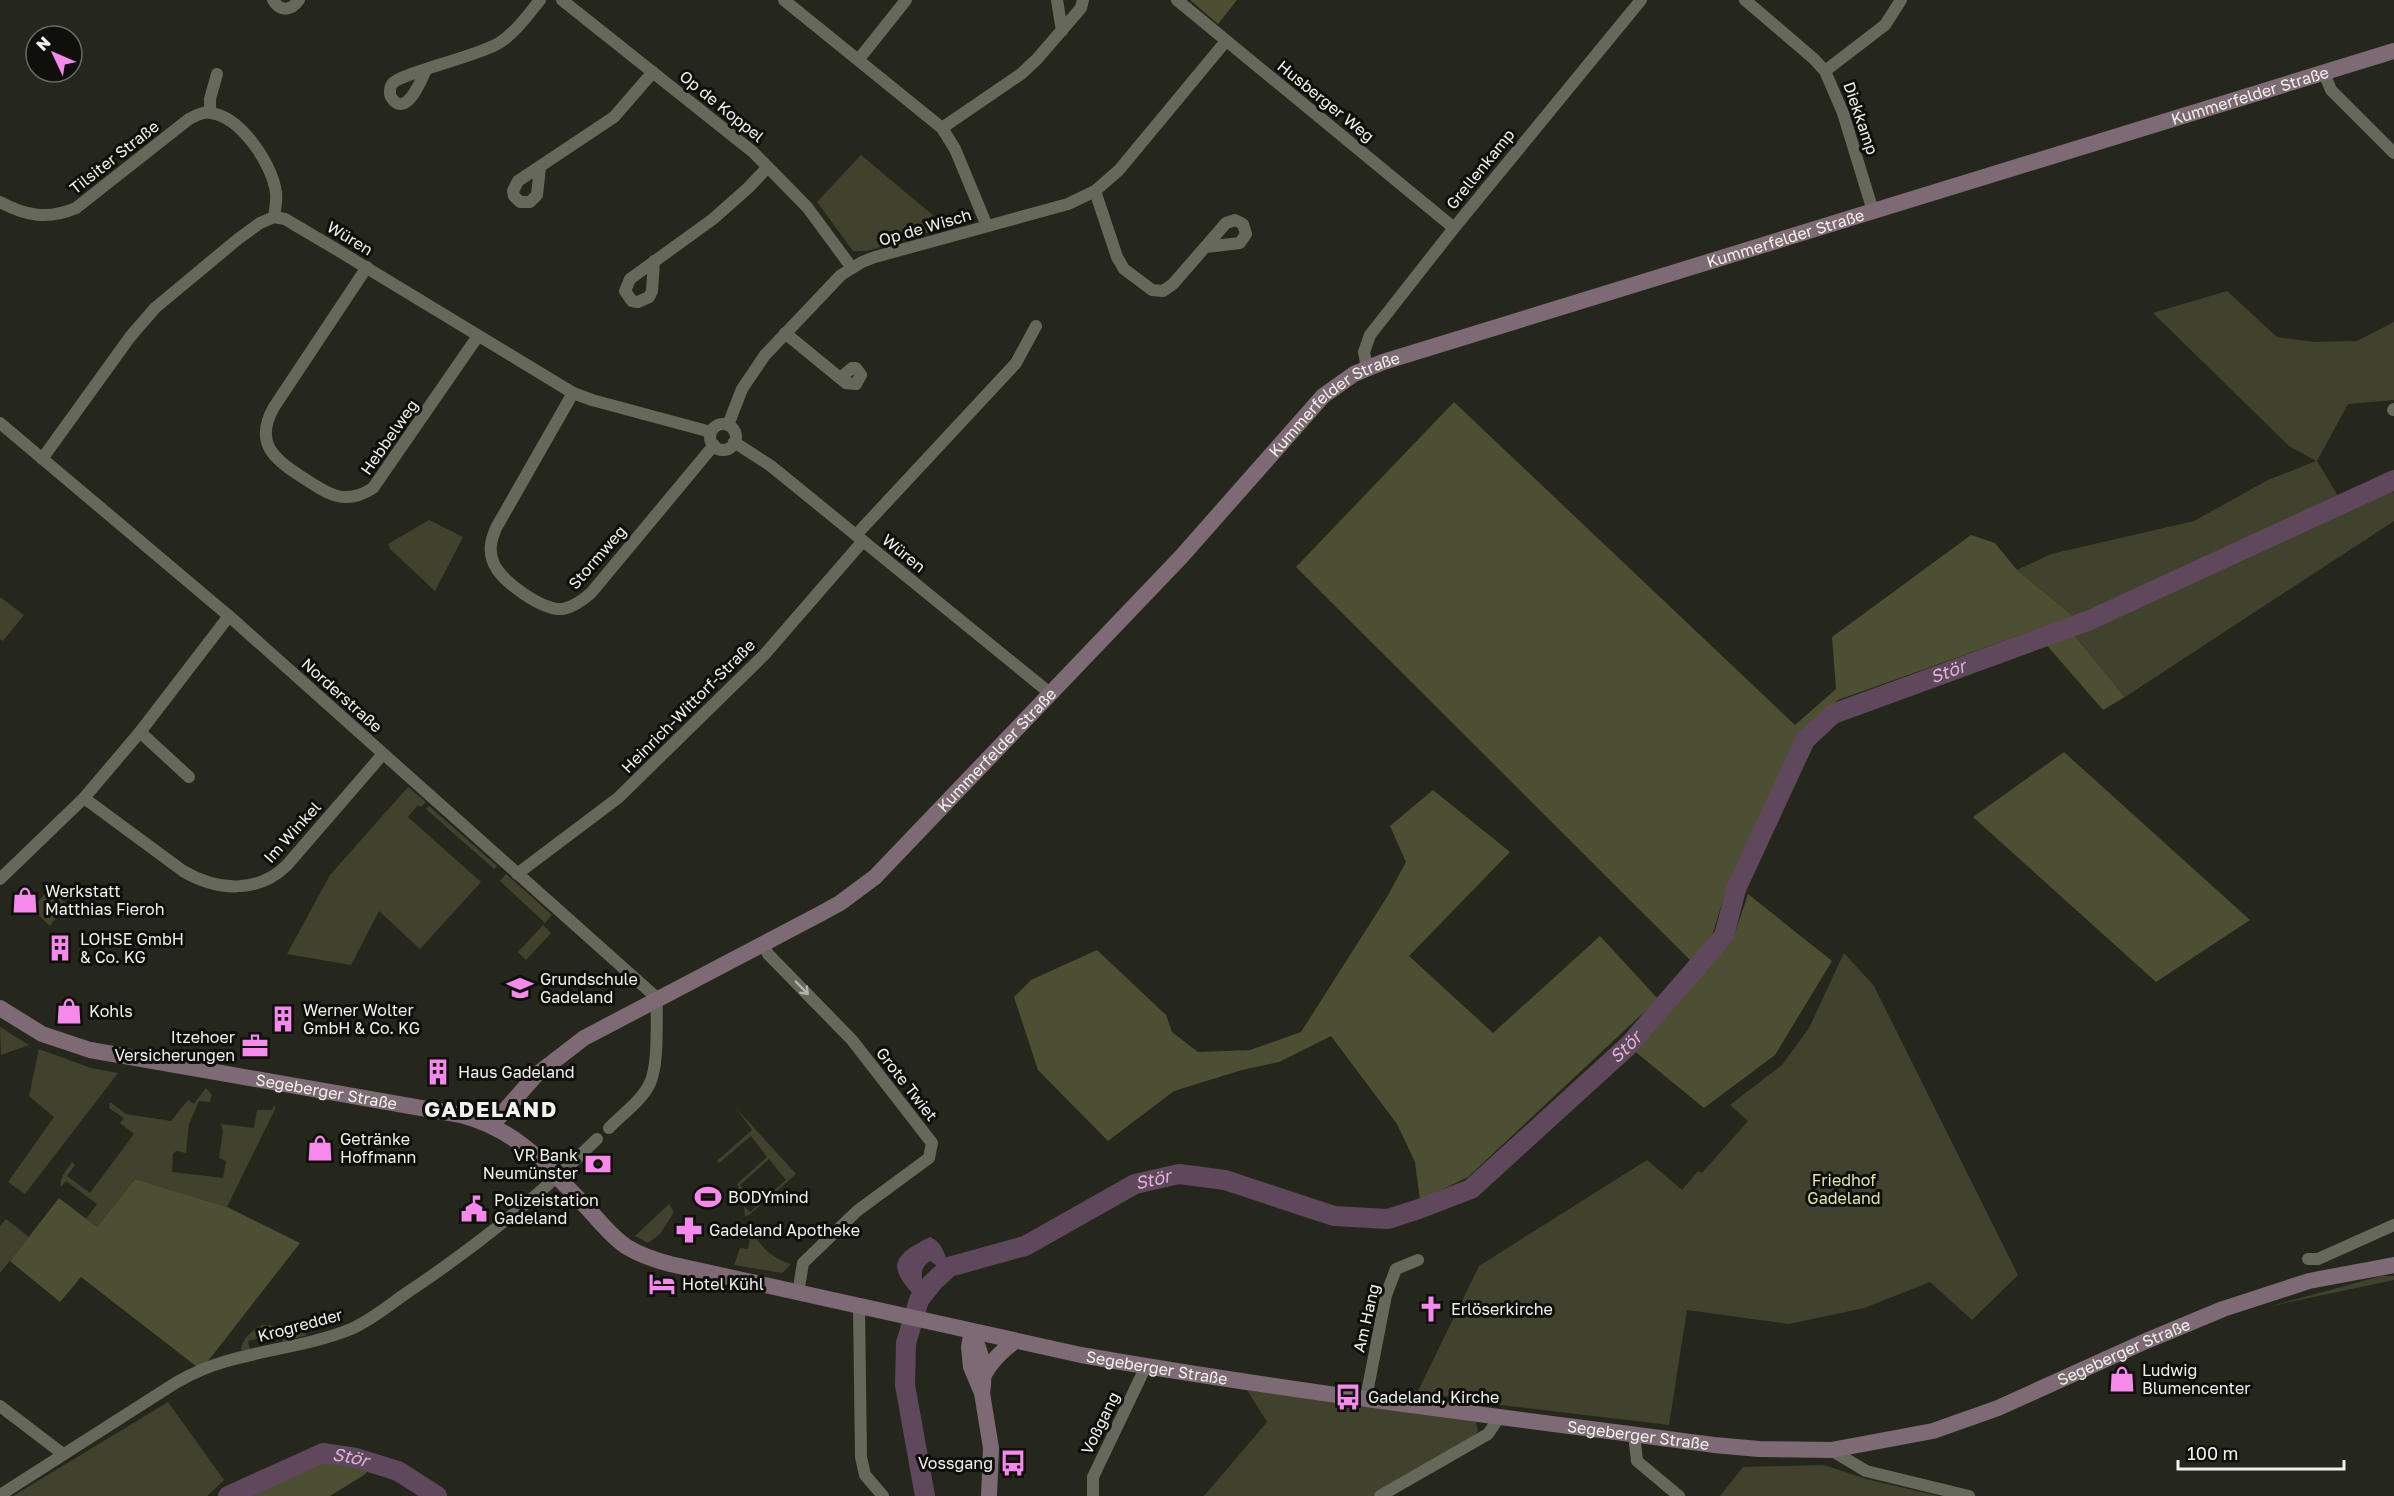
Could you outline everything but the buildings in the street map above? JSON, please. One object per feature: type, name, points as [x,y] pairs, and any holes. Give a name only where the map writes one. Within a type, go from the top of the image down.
[{"type":"main road","name":"Kummerfelder Straße","points":[[492,1125],[536,1075],[568,1049],[609,1023],[764,945],[840,903],[875,877],[1181,557],[1323,396],[1341,382],[1368,368],[2394,51]]},
{"type":"main road","name":"Segeberger Straße","points":[[0,1008],[42,1034],[100,1053],[461,1115],[492,1125],[515,1138],[557,1177],[615,1238],[644,1256],[670,1264],[1015,1341],[1146,1366],[1366,1398],[1759,1449],[1831,1450],[1933,1431],[1998,1408],[2146,1341],[2232,1306],[2309,1281],[2394,1265]]},
{"type":"main road","points":[[972,1331],[983,1358],[985,1373],[982,1393]]},
{"type":"main road","points":[[972,1331],[969,1347],[971,1367],[982,1393],[991,1448],[989,1496]]},
{"type":"main road","points":[[985,1373],[996,1357],[1015,1341]]},
{"type":"street","points":[[273,0],[280,8],[286,9],[298,0]]},
{"type":"street","points":[[426,70],[477,54],[500,43],[511,34],[540,0]]},
{"type":"street","name":"Op de Koppel","points":[[562,0],[735,136],[807,207],[852,268]]},
{"type":"street","points":[[784,0],[942,128],[955,149],[987,226]]},
{"type":"street","points":[[859,59],[906,0]]},
{"type":"street","points":[[1057,0],[1062,30]]},
{"type":"street","points":[[942,128],[1021,74],[1082,8],[1083,0]]},
{"type":"street","name":"Husberger Weg","points":[[1177,0],[1454,228]]},
{"type":"street","name":"Grellenkamp","points":[[1368,368],[1364,352],[1370,335],[1454,228],[1641,0]]},
{"type":"street","name":"Diekkamp","points":[[1745,0],[1825,71],[1843,113],[1874,211]]},
{"type":"street","points":[[1825,71],[1885,25],[1901,0]]},
{"type":"street","name":"Op de Wisch","points":[[728,425],[752,372],[831,284],[852,268],[875,257],[1068,204],[1095,191],[1119,170],[1226,41]]},
{"type":"street","name":"Op de Koppel","points":[[540,167],[614,117],[653,72]]},
{"type":"street","points":[[2324,73],[2331,90],[2394,153]]},
{"type":"street","points":[[42,459],[130,337],[155,308],[260,222],[274,217],[276,193],[261,154],[234,125],[210,112],[210,99],[217,74]]},
{"type":"street","name":"Tilsiter Straße","points":[[0,202],[21,212],[39,216],[51,216],[69,211],[87,201],[189,119],[210,112]]},
{"type":"street","name":"Op de Koppel","points":[[654,261],[730,204],[768,167]]},
{"type":"street","points":[[1095,191],[1117,257],[1124,269],[1152,290],[1162,291],[1173,284],[1206,247]]},
{"type":"street","name":"Würen","points":[[274,217],[285,219],[367,267],[573,393],[712,439]]},
{"type":"street","name":"Hebbelweg","points":[[367,267],[274,407],[267,422],[266,438],[277,460],[327,493],[346,498],[364,494],[373,488],[478,336]]},
{"type":"street","name":"Heinrich-Wittorf-Straße","points":[[517,874],[618,798],[764,655],[860,538],[1016,363],[1036,326]]},
{"type":"street","points":[[785,333],[840,378]]},
{"type":"street","name":"Stormweg","points":[[573,393],[496,528],[491,542],[492,557],[498,571],[537,603],[546,607],[563,609],[572,606],[591,593],[712,439]]},
{"type":"street","name":"Norderstraße","points":[[0,423],[229,616],[657,998]]},
{"type":"street","points":[[728,425],[735,432],[735,442],[726,449],[712,439],[717,426],[728,425]]},
{"type":"street","name":"Würen","points":[[735,442],[771,466],[1051,694]]},
{"type":"street","points":[[0,879],[84,798],[140,732],[229,616]]},
{"type":"street","points":[[140,732],[189,777]]},
{"type":"street","name":"Im Winkel","points":[[84,798],[190,875],[224,886],[254,885],[270,879],[287,865],[383,754]]},
{"type":"street","name":"Grote Twiet","points":[[764,945],[768,954],[852,1040],[932,1143],[929,1158],[857,1211],[803,1263],[798,1293]]},
{"type":"street","points":[[609,1128],[643,1094],[651,1082],[654,1069],[657,998]]},
{"type":"street","name":"Krogredder","points":[[0,1495],[177,1382],[201,1370],[228,1360],[353,1328],[430,1278],[557,1177],[597,1139]]},
{"type":"street","points":[[2308,1259],[2318,1259],[2394,1225]]},
{"type":"street","name":"Am Hang","points":[[1366,1398],[1386,1295],[1396,1269],[1418,1260]]},
{"type":"street","points":[[859,1306],[861,1457],[865,1475],[884,1496]]},
{"type":"street","name":"Voßgang","points":[[1093,1496],[1093,1477],[1146,1366]]},
{"type":"street","points":[[0,1406],[63,1454]]},
{"type":"street","points":[[1380,1496],[1400,1491],[1488,1434],[1500,1416]]},
{"type":"street","points":[[1634,1434],[1637,1461],[1679,1496]]},
{"type":"street","points":[[1831,1450],[1866,1471],[1969,1496]]},
{"type":"green space","points":[[1190,0],[1237,0],[1218,24]]},
{"type":"green space","points":[[861,155],[947,227],[867,251],[853,251],[817,202]]},
{"type":"green space","points":[[2227,291],[2277,337],[2314,342],[2357,341],[2394,322],[2394,400],[2348,404],[2317,461],[2346,509],[2391,489],[2394,494],[2394,521],[2125,697],[2073,634],[2073,616],[2017,570],[2051,554],[2194,521],[2268,480],[2316,461],[2289,446],[2153,313]]},
{"type":"green space","points":[[1454,402],[1795,725],[1836,689],[1832,637],[1971,535],[1995,543],[2017,570],[2073,616],[1838,700],[1803,734],[1726,890],[1711,939],[1692,962],[1296,567]]},
{"type":"green space","points":[[429,520],[463,537],[435,591],[390,549],[388,544]]},
{"type":"green space","points":[[0,597],[24,615],[3,641],[0,639]]},
{"type":"green space","points":[[2073,634],[2125,697],[2103,710],[2044,642]]},
{"type":"green space","points":[[2064,752],[2250,920],[2156,982],[1973,817]]},
{"type":"green space","points":[[408,787],[426,802],[421,807],[418,805],[408,817],[481,882],[420,949],[379,911],[351,965],[287,954],[330,875]]},
{"type":"green space","points":[[1433,790],[1510,852],[1409,956],[1493,1033],[1600,936],[1658,999],[1468,1177],[1420,1200],[1415,1162],[1397,1124],[1331,1036],[1279,1062],[1242,1070],[1174,1091],[1108,1141],[1038,1070],[1014,997],[1031,980],[1097,950],[1166,1015],[1172,1032],[1198,1052],[1250,1050],[1301,1032],[1387,897],[1406,862],[1390,826]]},
{"type":"green space","points":[[429,806],[497,867],[494,869],[426,809]]},
{"type":"green space","points":[[506,874],[552,915],[545,923],[500,881]]},
{"type":"green space","points":[[49,889],[67,904],[50,926],[32,909]]},
{"type":"green space","points":[[1748,894],[1832,961],[1775,1055],[1704,1108],[1632,1049],[1732,942]]},
{"type":"green space","points":[[543,925],[551,933],[526,960],[518,952]]},
{"type":"green space","name":"Friedhof Gadeland","points":[[1844,953],[1874,986],[2018,1275],[1972,1320],[1930,1282],[1864,1308],[1789,1324],[1687,1310],[1669,1425],[1483,1403],[1418,1391],[1479,1266],[1647,1160],[1682,1190],[1698,1171],[1702,1173],[1748,1121],[1730,1105],[1782,1065],[1809,1028]]},
{"type":"green space","points":[[0,1027],[29,1045],[1,1055]]},
{"type":"green space","points":[[39,1049],[91,1068],[118,1073],[25,1194],[8,1182],[54,1117],[29,1096]]},
{"type":"green space","points":[[206,1088],[212,1095],[210,1102],[199,1101],[189,1124],[186,1153],[176,1151],[173,1154],[172,1172],[223,1178],[226,1161],[219,1158],[223,1131],[221,1124],[254,1128],[257,1110],[272,1110],[274,1106],[276,1107],[227,1207],[135,1179],[97,1227],[86,1219],[97,1204],[66,1181],[61,1187],[61,1180],[72,1162],[75,1165],[67,1176],[90,1193],[134,1134],[120,1123],[124,1118],[109,1108],[110,1102],[126,1114],[171,1121],[188,1100],[194,1104]]},
{"type":"green space","points":[[736,1108],[796,1174],[749,1215],[745,1216],[744,1206],[750,1212],[786,1180],[769,1159],[740,1185],[745,1191],[742,1194],[737,1184],[767,1157],[751,1136],[719,1163],[717,1161],[752,1130]]},
{"type":"green space","points":[[135,1179],[227,1207],[300,1243],[201,1370],[81,1277],[60,1302],[10,1261],[59,1198],[97,1227]]},
{"type":"green space","points":[[669,1204],[674,1212],[660,1234],[648,1243],[635,1236]]},
{"type":"green space","points":[[6,1219],[29,1237],[0,1273],[0,1226]]},
{"type":"green space","points":[[752,1228],[754,1235],[767,1251],[791,1264],[782,1273],[734,1265],[740,1248],[748,1249]]},
{"type":"green space","points":[[2381,1276],[2394,1276],[2394,1280],[2271,1306]]},
{"type":"green space","points":[[262,1325],[307,1335],[283,1342],[281,1333],[248,1341],[250,1350],[241,1349],[248,1335]]},
{"type":"green space","points":[[1247,1390],[1476,1422],[1478,1431],[1471,1440],[1373,1496],[1204,1496],[1267,1422]]},
{"type":"green space","points":[[168,1402],[224,1480],[207,1496],[13,1496]]},
{"type":"green space","points":[[323,1453],[352,1457],[371,1468],[364,1475],[330,1496],[228,1496]]},
{"type":"green space","points":[[1824,1465],[1866,1479],[1938,1496],[1720,1496],[1743,1467]]},
{"type":"shaded area","points":[[930,1237],[941,1246],[949,1267],[945,1271],[930,1261],[926,1264],[922,1274],[927,1291],[919,1300],[902,1279],[897,1264],[907,1250]]},
{"type":"waterway","name":"Stör","points":[[925,1496],[905,1385],[906,1343],[919,1300],[949,1267],[1025,1246],[1135,1184],[1179,1174],[1225,1180],[1334,1216],[1388,1219],[1471,1189],[1629,1045],[1724,936],[1736,889],[1805,740],[1833,714],[2090,620],[2394,480]]},
{"type":"waterway","name":"Stör","points":[[228,1496],[323,1453],[356,1458],[398,1471],[437,1496]]},
{"type":"place","name":"Werkstatt Matthias Fieroh","points":[[25,900]]},
{"type":"place","name":"LOHSE GmbH & Co. KG","points":[[60,948]]},
{"type":"place","name":"Grundschule Gadeland","points":[[520,988]]},
{"type":"place","name":"Kohls","points":[[69,1011]]},
{"type":"place","name":"Werner Wolter GmbH & Co. KG","points":[[283,1019]]},
{"type":"place","name":"Itzehoer Versicherungen","points":[[255,1046]]},
{"type":"place","name":"Haus Gadeland","points":[[438,1072]]},
{"type":"place","name":"Getränke Hoffmann","points":[[320,1148]]},
{"type":"place","name":"VR Bank Neumünster","points":[[598,1164]]},
{"type":"place","name":"BODYmind","points":[[708,1197]]},
{"type":"place","name":"Polizeistation Gadeland","points":[[474,1209]]},
{"type":"place","name":"Gadeland Apotheke","points":[[689,1230]]},
{"type":"place","name":"Hotel Kühl","points":[[662,1284]]},
{"type":"place","name":"Erlöserkirche","points":[[1431,1309]]},
{"type":"place","name":"Ludwig Blumencenter","points":[[2122,1379]]},
{"type":"place","name":"Gadeland, Kirche","points":[[1348,1397]]},
{"type":"place","name":"Vossgang","points":[[1013,1463]]},
{"type":"district","name":"GADELAND","points":[[491,1109]]}]
